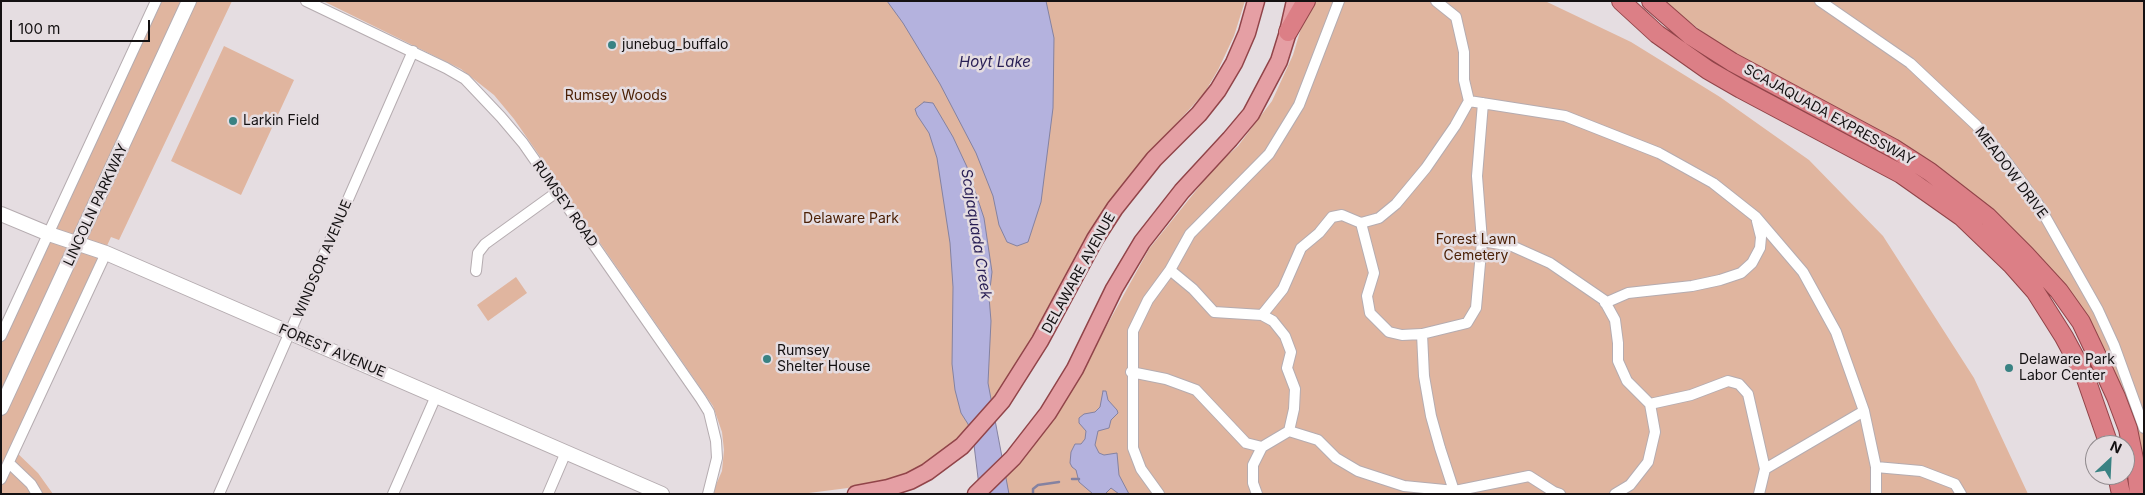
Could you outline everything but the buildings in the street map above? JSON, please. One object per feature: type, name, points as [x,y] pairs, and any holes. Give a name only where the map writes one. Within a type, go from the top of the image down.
[{"type":"highway","points":[[1288,32],[1306,1]]},
{"type":"highway","points":[[1616,1],[1634,14]]},
{"type":"highway","name":"SCAJAQUADA EXPRESSWAY","points":[[1621,1],[1657,34],[1708,70],[1901,174],[1962,217],[2004,255],[2018,271],[2035,292],[2064,336],[2084,376],[2105,435]]},
{"type":"highway","name":"SCAJAQUADA EXPRESSWAY","points":[[1651,1],[1692,36],[1732,62],[1893,148],[1930,172],[1988,217],[2025,254],[2059,291],[2080,322],[2099,360],[2128,429],[2139,494]]},
{"type":"main road","name":"DELAWARE AVENUE","points":[[856,494],[888,488],[910,481],[942,462],[962,446],[1002,401],[1040,341],[1095,239],[1115,208],[1154,159],[1199,114],[1218,90],[1234,63],[1247,33],[1256,1]]},
{"type":"main road","points":[[976,494],[1013,458],[1032,436],[1063,390],[1114,289],[1142,242],[1182,191],[1230,140],[1251,114],[1275,69],[1288,32],[1295,1]]},
{"type":"street","points":[[1,336],[156,1]]},
{"type":"street","name":"LINCOLN PARKWAY","points":[[1,408],[189,1]]},
{"type":"street","name":"RUMSEY ROAD","points":[[306,1],[413,51],[465,80],[506,123],[557,192],[702,399],[714,425],[717,458],[708,494]]},
{"type":"street","points":[[1159,494],[1141,469],[1133,448],[1131,372],[1133,331],[1148,300],[1170,270],[1190,234],[1268,154],[1299,105],[1339,1]]},
{"type":"street","points":[[1262,315],[1283,289],[1301,248],[1319,233],[1332,217],[1342,215],[1360,223],[1379,218],[1396,204],[1426,168],[1455,126],[1469,100],[1464,80],[1464,52],[1456,17],[1436,1]]},
{"type":"street","name":"MEADOW DRIVE","points":[[1820,1],[1910,63],[1976,125],[2003,157],[2038,204],[2098,310],[2114,345],[2144,428]]},
{"type":"street","name":"WINDSOR AVENUE","points":[[219,494],[413,51]]},
{"type":"street","points":[[1469,100],[1565,116],[1659,153],[1713,183],[1756,217],[1802,272],[1836,332],[1864,411],[1876,467],[1876,494]]},
{"type":"street","points":[[1360,223],[1374,273],[1367,296],[1370,313],[1389,332],[1402,335],[1422,334],[1467,323],[1476,308],[1482,241],[1477,176],[1483,103]]},
{"type":"street","points":[[476,271],[478,253],[485,244],[557,192]]},
{"type":"street","name":"FOREST AVENUE","points":[[1,214],[48,234],[106,253],[662,494]]},
{"type":"street","points":[[1605,303],[1628,293],[1692,286],[1720,280],[1740,273],[1752,263],[1760,248],[1761,236],[1756,217]]},
{"type":"street","points":[[1482,241],[1512,246],[1550,263],[1605,303],[1615,320],[1618,361],[1627,381],[1650,404],[1655,432],[1648,462],[1630,485],[1615,494]]},
{"type":"street","points":[[1,479],[106,253]]},
{"type":"street","points":[[1170,270],[1193,289],[1214,312],[1262,315],[1273,321],[1285,336],[1291,352],[1287,368],[1295,389],[1294,409],[1289,431],[1262,447],[1253,465],[1253,483],[1257,494]]},
{"type":"street","points":[[1422,334],[1424,376],[1432,416],[1440,448],[1455,492]]},
{"type":"street","points":[[1131,372],[1166,379],[1196,390],[1246,443],[1262,447]]},
{"type":"street","points":[[1650,404],[1691,395],[1728,381],[1739,384],[1748,394],[1765,468],[1759,494]]},
{"type":"street","points":[[393,494],[436,396]]},
{"type":"street","points":[[1765,468],[1864,411]]},
{"type":"street","points":[[1289,431],[1318,440],[1336,458],[1358,471],[1404,486],[1455,492],[1529,476],[1560,494]]},
{"type":"street","points":[[548,494],[566,452]]},
{"type":"street","points":[[9,463],[31,484],[37,494]]},
{"type":"street","points":[[1876,467],[1921,471],[1955,484],[1961,494]]},
{"type":"green space","points":[[162,1],[232,1],[119,240],[111,237],[13,449],[38,473],[53,494],[1,494],[1,344]]},
{"type":"green space","name":"Delaware Park","points":[[323,1],[1245,1],[1234,36],[1205,92],[1136,168],[1107,206],[1052,307],[1005,386],[961,437],[924,465],[887,483],[801,494],[712,494],[722,471],[724,450],[722,432],[713,406],[514,119],[494,95],[461,69]]},
{"type":"green space","name":"Forest Lawn Cemetery","points":[[1314,1],[1545,1],[1631,42],[1720,97],[1809,160],[1883,236],[1974,378],[2028,494],[987,494],[1011,471],[1054,419],[1149,249],[1215,167],[1238,146],[1272,101],[1293,55],[1302,25]]},
{"type":"green space","points":[[1662,1],[2144,1],[2144,478],[2135,448],[2135,435],[2131,435],[2116,386],[1995,212],[1950,175],[1920,156],[1729,52]]},
{"type":"green space","name":"Larkin Field","points":[[224,46],[294,80],[241,195],[171,161]]},
{"type":"green space","points":[[516,277],[527,293],[488,321],[477,305]]},
{"type":"water","name":"Hoyt Lake","points":[[887,1],[1046,1],[1054,38],[1053,108],[1041,202],[1028,242],[1017,246],[1007,242],[999,225],[993,196],[976,153],[940,84],[903,23]]},
{"type":"water","name":"Scajaquada Creek","points":[[924,102],[933,103],[953,137],[967,167],[984,218],[992,272],[989,297],[991,321],[988,383],[1009,494],[980,494],[974,445],[968,424],[961,413],[955,390],[952,364],[953,287],[950,243],[937,158],[929,133],[915,109]]},
{"type":"water","points":[[1103,391],[1106,391],[1108,400],[1118,413],[1111,420],[1109,428],[1098,431],[1095,445],[1099,453],[1104,455],[1117,453],[1119,475],[1129,494],[1119,494],[1111,488],[1105,494],[1093,494],[1079,482],[1076,470],[1070,463],[1071,452],[1075,444],[1081,444],[1085,439],[1086,431],[1079,423],[1079,418],[1084,414],[1095,412],[1100,407]]},
{"type":"waterway","points":[[1072,479],[1079,479]]},
{"type":"waterway","points":[[1033,494],[1033,489],[1038,485],[1059,482]]},
{"type":"place","name":"junebug_buffalo","points":[[612,45]]},
{"type":"place","name":"Larkin Field","points":[[233,121]]},
{"type":"place","name":"Rumsey Shelter House","points":[[767,359]]},
{"type":"place","name":"Delaware Park Labor Center","points":[[2009,368]]},
{"type":"park label","name":"Rumsey Woods","points":[[616,96]]}]
